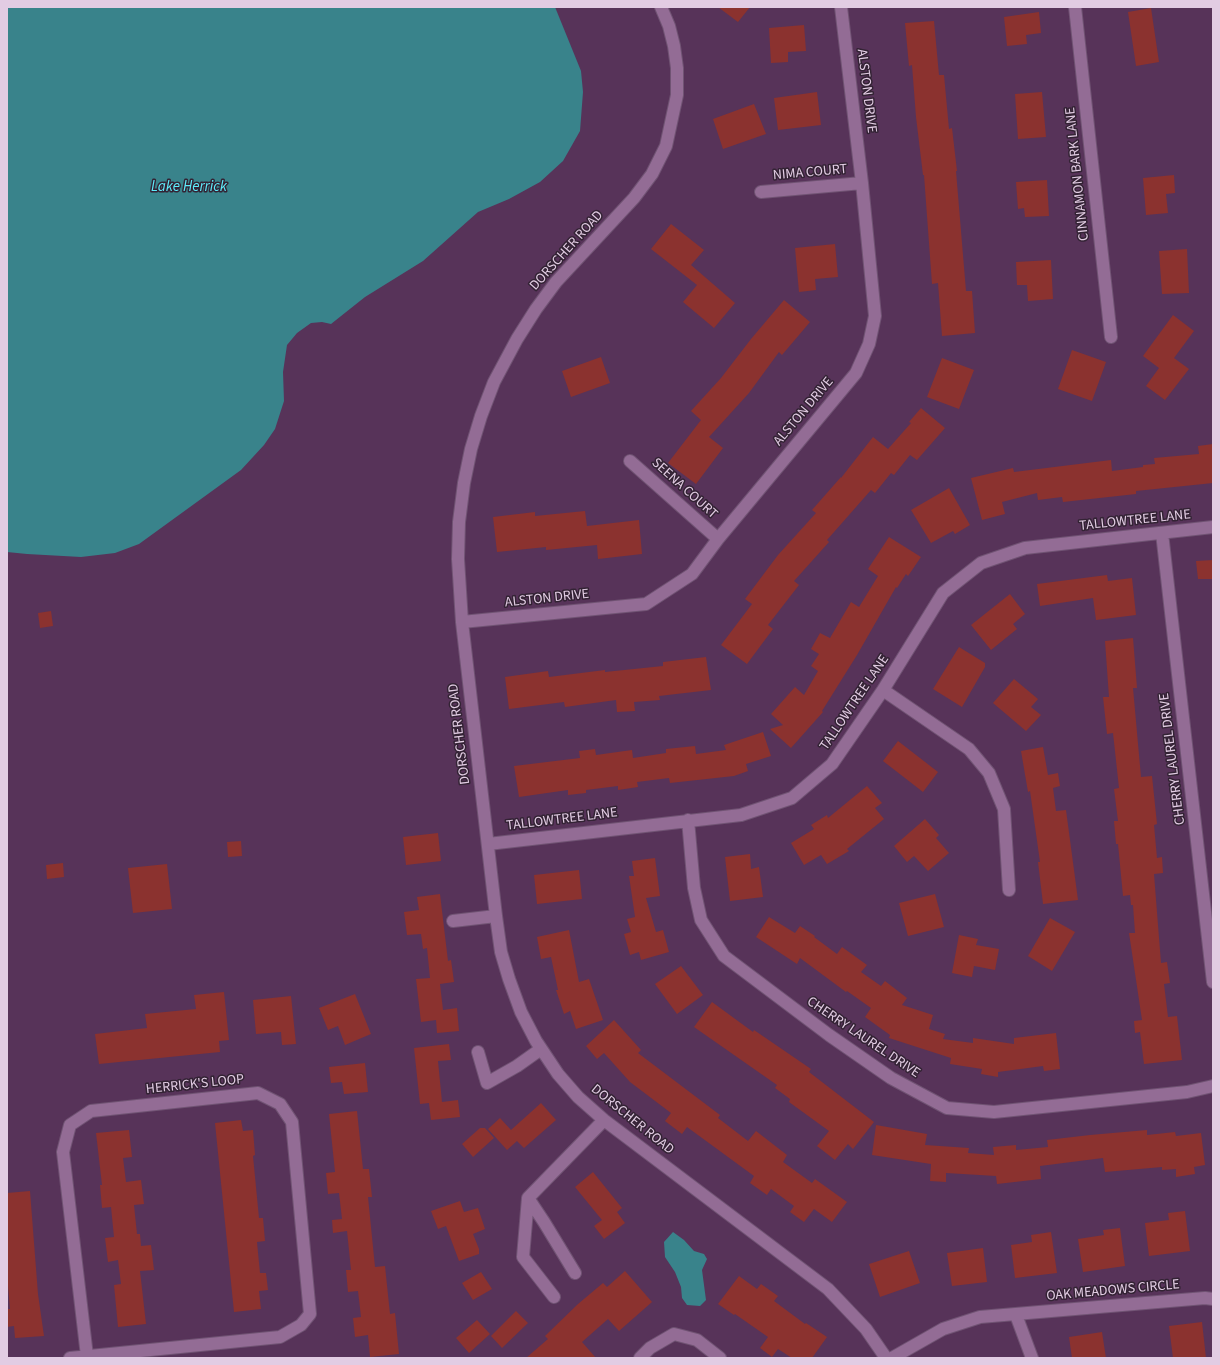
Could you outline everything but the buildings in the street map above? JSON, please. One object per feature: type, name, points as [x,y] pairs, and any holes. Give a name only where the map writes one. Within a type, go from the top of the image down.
[{"type":"street","name":"DORSCHER ROAD","points":[[662,7],[674,46],[677,68],[677,95],[666,146],[652,174],[634,198],[556,282],[536,309],[517,340],[494,382],[481,416],[471,449],[464,483],[459,522],[458,559],[462,622],[496,916],[502,952],[509,979],[521,1012],[541,1049],[558,1074],[578,1097],[604,1120],[828,1289],[866,1329],[886,1358]]},
{"type":"street","name":"ALSTON DRIVE","points":[[462,622],[646,604],[692,574],[718,539],[856,373],[869,344],[874,316],[862,183],[841,7]]},
{"type":"street","name":"CINNAMON BARK LANE","points":[[1075,7],[1111,337]]},
{"type":"street","name":"NIMA COURT","points":[[761,192],[862,183]]},
{"type":"street","name":"SEENA COURT","points":[[630,461],[718,539]]},
{"type":"street","name":"TALLOWTREE LANE","points":[[488,844],[740,815],[792,798],[832,764],[882,690],[943,593],[981,563],[1025,548],[1213,527]]},
{"type":"street","name":"CHERRY LAUREL DRIVE","points":[[1162,533],[1213,982]]},
{"type":"street","points":[[882,690],[969,749],[989,773],[1004,809],[1009,890]]},
{"type":"street","name":"CHERRY LAUREL DRIVE","points":[[688,820],[694,888],[701,920],[724,956],[829,1035],[891,1078],[947,1108],[994,1112],[1187,1092],[1213,1086]]},
{"type":"street","points":[[453,921],[496,916]]},
{"type":"street","points":[[478,1052],[487,1083],[517,1066],[541,1049]]},
{"type":"street","name":"HERRICK'S LOOP","points":[[70,1358],[280,1337],[301,1325],[310,1314],[292,1122],[280,1104],[258,1093],[91,1111],[70,1125],[63,1152],[87,1356]]},
{"type":"street","points":[[554,1297],[523,1257],[528,1198],[604,1120]]},
{"type":"street","points":[[528,1198],[575,1273]]},
{"type":"street","name":"OAK MEADOWS CIRCLE","points":[[892,1358],[942,1329],[980,1317],[1205,1298],[1213,1299]]},
{"type":"street","points":[[1016,1315],[1032,1358]]},
{"type":"street","points":[[640,1358],[650,1348],[674,1334],[697,1340],[720,1358]]},
{"type":"water","name":"Lake Herrick","points":[[7,7],[555,7],[581,71],[583,92],[580,131],[563,161],[540,182],[509,199],[478,212],[423,261],[365,297],[331,324],[322,322],[311,323],[297,333],[287,345],[283,372],[284,401],[275,429],[264,445],[241,470],[139,544],[115,553],[81,557],[7,552]]},
{"type":"water","points":[[673,1232],[684,1240],[694,1251],[704,1254],[707,1259],[702,1270],[706,1300],[700,1306],[687,1305],[682,1298],[681,1287],[675,1272],[665,1257],[664,1242]]}]
